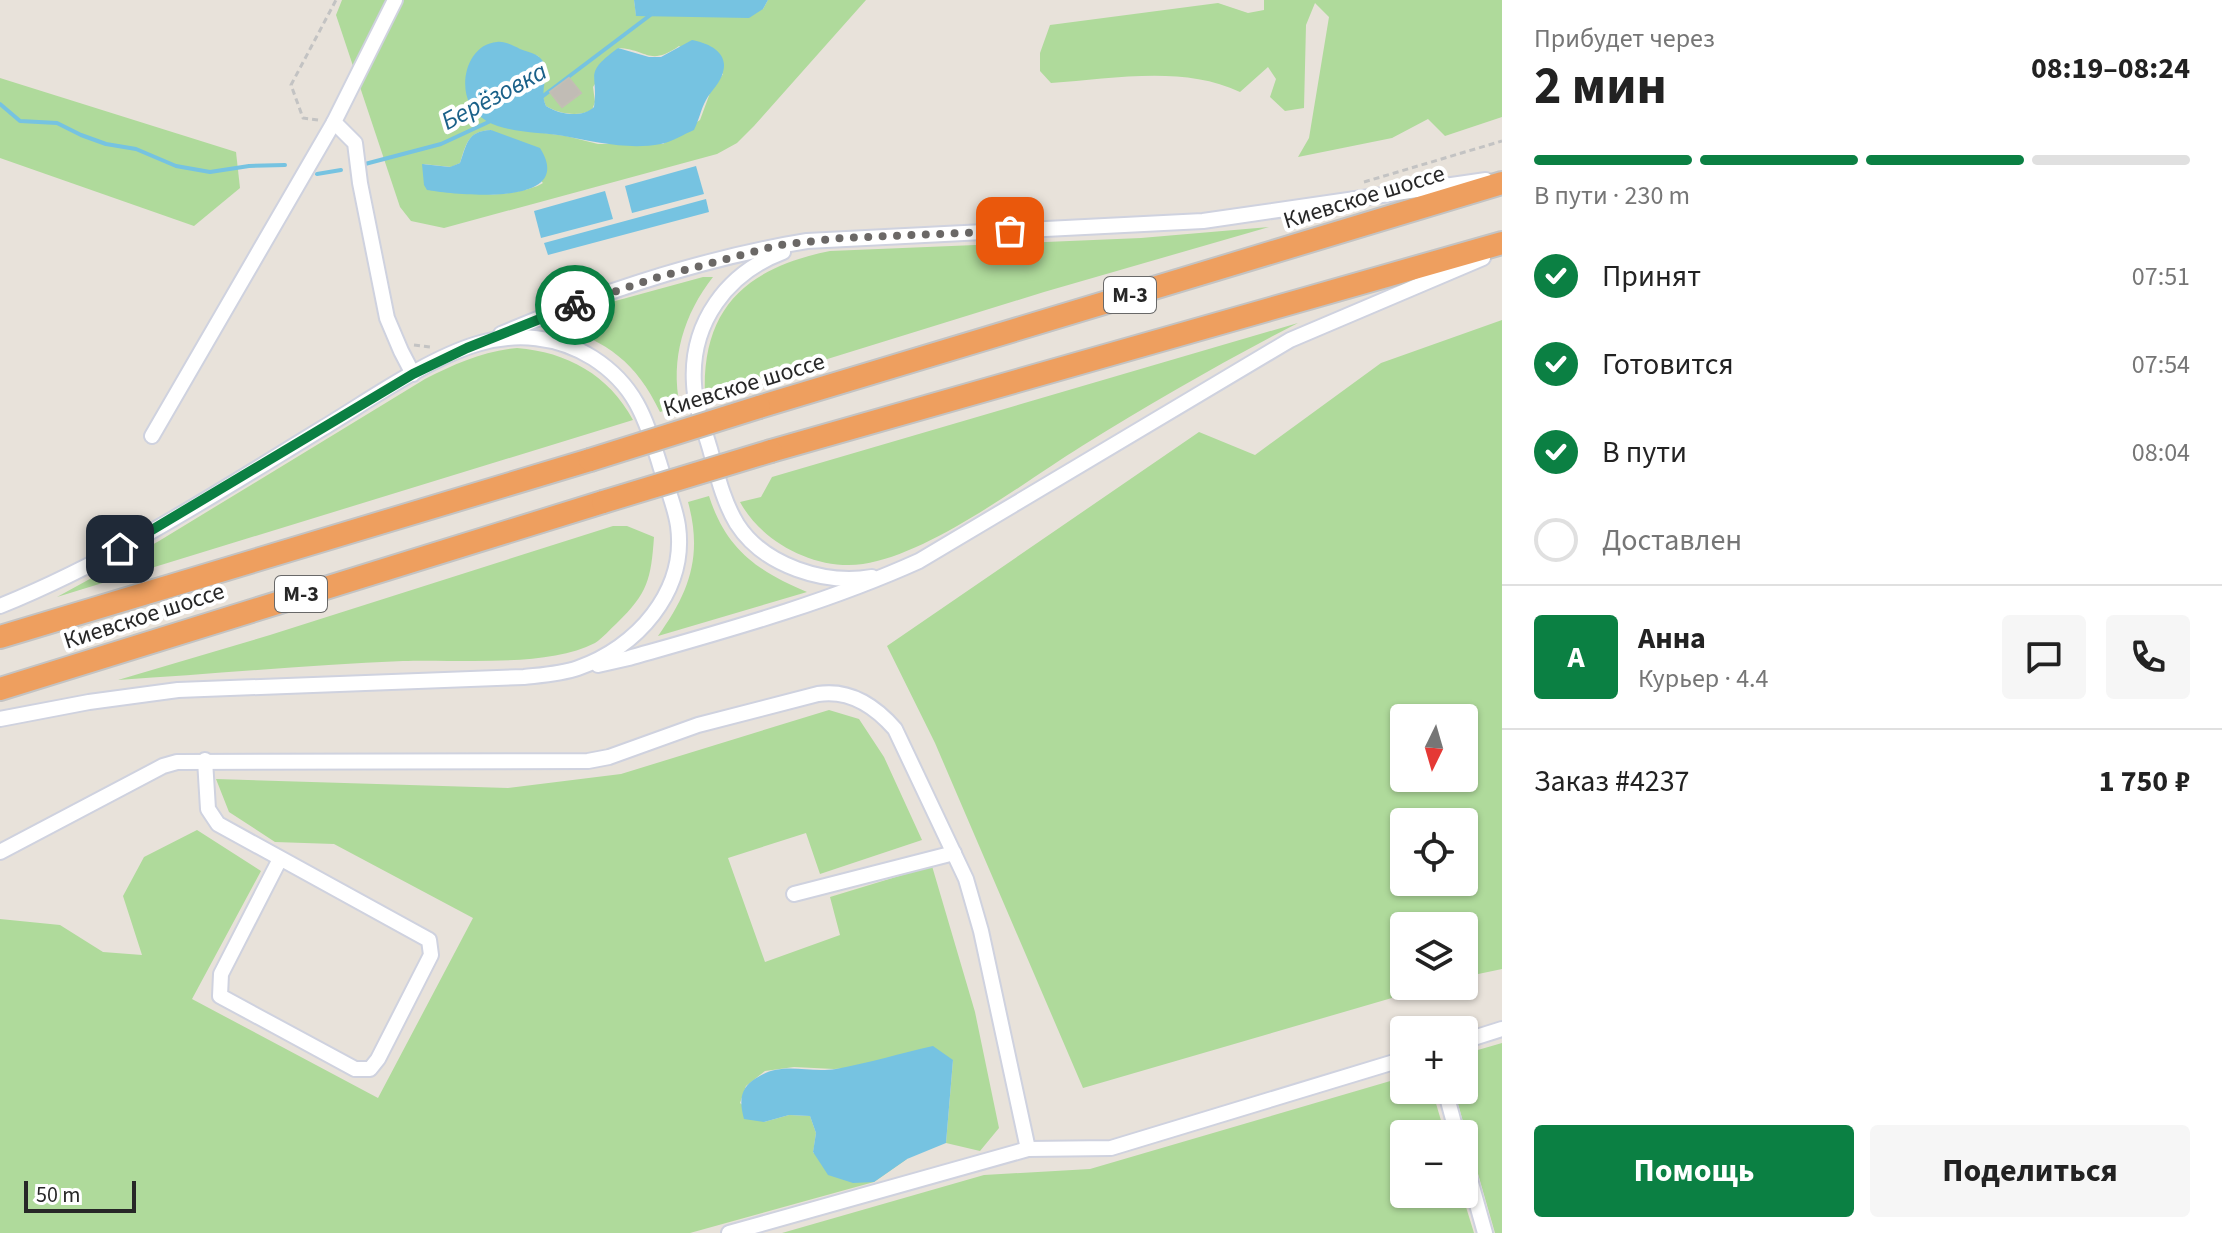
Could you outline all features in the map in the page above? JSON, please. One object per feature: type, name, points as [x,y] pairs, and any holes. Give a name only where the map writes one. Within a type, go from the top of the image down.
[{"type":"highway","name":"Киевское шоссе","points":[[0,637],[590,460],[1502,180]]},
{"type":"highway","name":"Киевское шоссе","points":[[0,689],[771,451],[1502,246]]},
{"type":"street","points":[[152,436],[334,122],[395,0]]},
{"type":"street","points":[[334,122],[355,143],[387,318],[413,374]]},
{"type":"street","points":[[0,606],[93,564],[413,374],[476,344],[655,278],[779,245],[842,238],[1203,221],[1446,184],[1502,180]]},
{"type":"street","points":[[842,238],[769,257],[745,272],[724,291],[708,314],[696,352],[696,404],[726,502],[737,524],[750,538],[767,552],[806,572],[849,579],[892,573]]},
{"type":"street","points":[[0,719],[89,702],[178,690],[524,677],[629,658],[827,599],[943,548],[1290,340],[1502,246]]},
{"type":"street","points":[[476,344],[531,337],[572,347],[615,375],[632,394],[644,415],[678,528],[672,576],[663,600],[642,629],[611,653],[578,668]]},
{"type":"street","points":[[0,852],[163,766],[205,760],[588,761],[609,757],[698,725],[818,694],[850,696],[880,712],[895,729],[966,879],[981,931],[1028,1149]]},
{"type":"street","points":[[205,760],[206,799],[212,818],[280,859],[429,940],[431,955],[370,1069],[355,1069],[220,996],[221,974],[280,859]]},
{"type":"street","points":[[794,894],[954,853]]},
{"type":"street","points":[[1478,1037],[1502,1029]]},
{"type":"street","points":[[729,1233],[1028,1149],[1111,1148],[1390,1063]]},
{"type":"street","points":[[1478,1208],[1485,1233]]},
{"type":"path","points":[[334,122],[303,118],[291,85],[336,0]]},
{"type":"green space","points":[[342,0],[634,0],[636,15],[763,9],[768,0],[866,0],[754,126],[737,143],[717,154],[444,228],[411,221],[400,207],[336,15]],"holes":[[[497,42],[538,56],[546,70],[543,92],[546,106],[569,114],[592,110],[595,102],[593,87],[618,48],[654,56],[679,46],[723,74],[710,93],[700,120],[663,144],[598,144],[508,128],[482,116]],[[569,78],[580,93],[562,107],[550,92]],[[491,130],[543,183],[516,192],[487,194],[423,164],[451,167],[460,163],[469,140],[483,131]]]},
{"type":"green space","points":[[1264,0],[1502,0],[1502,117],[1445,136],[1428,119],[1392,138],[1298,157],[1309,138],[1329,17],[1315,3],[1306,25],[1304,108],[1285,111],[1270,97],[1276,79],[1268,67],[1240,92],[1218,84],[1171,76],[1051,83],[1040,71],[1040,53],[1050,25],[1218,3],[1248,13],[1264,10]]},
{"type":"green space","points":[[0,78],[236,152],[240,188],[194,226],[0,158]]},
{"type":"green space","points":[[1269,227],[1044,292],[705,397],[711,339],[734,297],[774,268],[800,259],[830,251],[1141,238]]},
{"type":"green space","points":[[703,277],[713,277],[694,306],[678,354],[680,406],[660,412],[641,380],[618,356],[591,339],[556,325],[597,306]]},
{"type":"green space","points":[[1502,320],[1502,969],[1478,974],[1478,912],[1390,912],[1390,999],[1083,1088],[935,743],[887,646],[1199,432],[1255,455],[1381,363]]},
{"type":"green space","points":[[1298,323],[1135,414],[976,515],[917,547],[889,558],[845,565],[810,558],[792,551],[762,530],[740,502],[761,497],[772,477]]},
{"type":"green space","points":[[517,348],[553,355],[585,369],[612,390],[633,420],[57,597],[159,541],[425,379],[481,355]]},
{"type":"green space","points":[[709,496],[724,530],[746,556],[773,576],[807,592],[658,636],[678,605],[690,573],[694,540],[688,502]]},
{"type":"green space","points":[[613,526],[627,526],[654,537],[649,575],[642,594],[627,612],[598,641],[575,651],[527,659],[403,661],[118,680],[270,635]]},
{"type":"green space","points":[[829,710],[859,719],[884,757],[922,840],[820,874],[806,833],[728,858],[765,962],[840,935],[830,897],[932,866],[975,1012],[999,1128],[980,1151],[946,1143],[953,1060],[834,1069],[794,1067],[765,1071],[746,1086],[740,1103],[764,1122],[789,1115],[810,1116],[816,1133],[813,1153],[907,1159],[874,1182],[690,1233],[0,1233],[0,919],[60,925],[103,952],[142,955],[123,896],[144,857],[197,830],[261,871],[192,999],[378,1098],[473,918],[334,844],[275,842],[229,812],[216,779],[508,788],[621,774]]},
{"type":"green space","points":[[1502,1043],[1502,1233],[1495,1233],[1478,1174],[1478,1120],[1463,1120],[1458,1104],[1478,1104],[1478,1050]]},
{"type":"green space","points":[[1390,1081],[1390,1104],[1436,1104],[1441,1120],[1390,1120],[1390,1208],[1466,1208],[1474,1233],[782,1233],[984,1175],[1090,1169]]},
{"type":"water","points":[[634,0],[768,0],[763,9],[749,18],[636,16]]},
{"type":"water","points":[[692,40],[710,46],[720,54],[723,72],[704,103],[694,130],[665,143],[624,146],[512,130],[477,114],[467,95],[466,75],[473,57],[487,44],[503,42],[535,54],[542,60],[546,70],[543,93],[546,106],[558,112],[583,113],[594,107],[596,69],[618,48],[649,57],[661,57]]},
{"type":"water","points":[[491,130],[540,148],[547,167],[542,181],[529,189],[486,195],[427,190],[422,164],[450,167],[460,163],[472,136]]},
{"type":"water","points":[[696,166],[704,194],[632,213],[625,186]]},
{"type":"water","points":[[605,191],[613,219],[541,238],[534,211]]},
{"type":"water","points":[[706,199],[709,212],[548,255],[544,243]]},
{"type":"water","points":[[933,1046],[953,1060],[946,1143],[907,1159],[874,1182],[853,1183],[828,1175],[813,1152],[816,1133],[810,1116],[789,1115],[764,1122],[744,1119],[743,1093],[752,1081],[763,1074],[783,1069],[836,1069]]},
{"type":"building","points":[[569,78],[581,93],[562,107],[550,92]]},
{"type":"waterway","name":"Берёзовка","points":[[539,99],[653,13]]},
{"type":"waterway","name":"Берёзовка","points":[[0,104],[20,121],[57,123],[81,135],[106,144],[136,149],[176,166],[210,172],[285,165]]},
{"type":"waterway","name":"Берёзовка","points":[[365,164],[441,144],[495,119]]},
{"type":"waterway","points":[[317,174],[341,170]]},
{"type":"way so far","points":[[575,305],[655,278],[779,245],[842,238],[1010,231]]},
{"type":"route","points":[[120,549],[413,374],[467,348],[575,305]]}]
